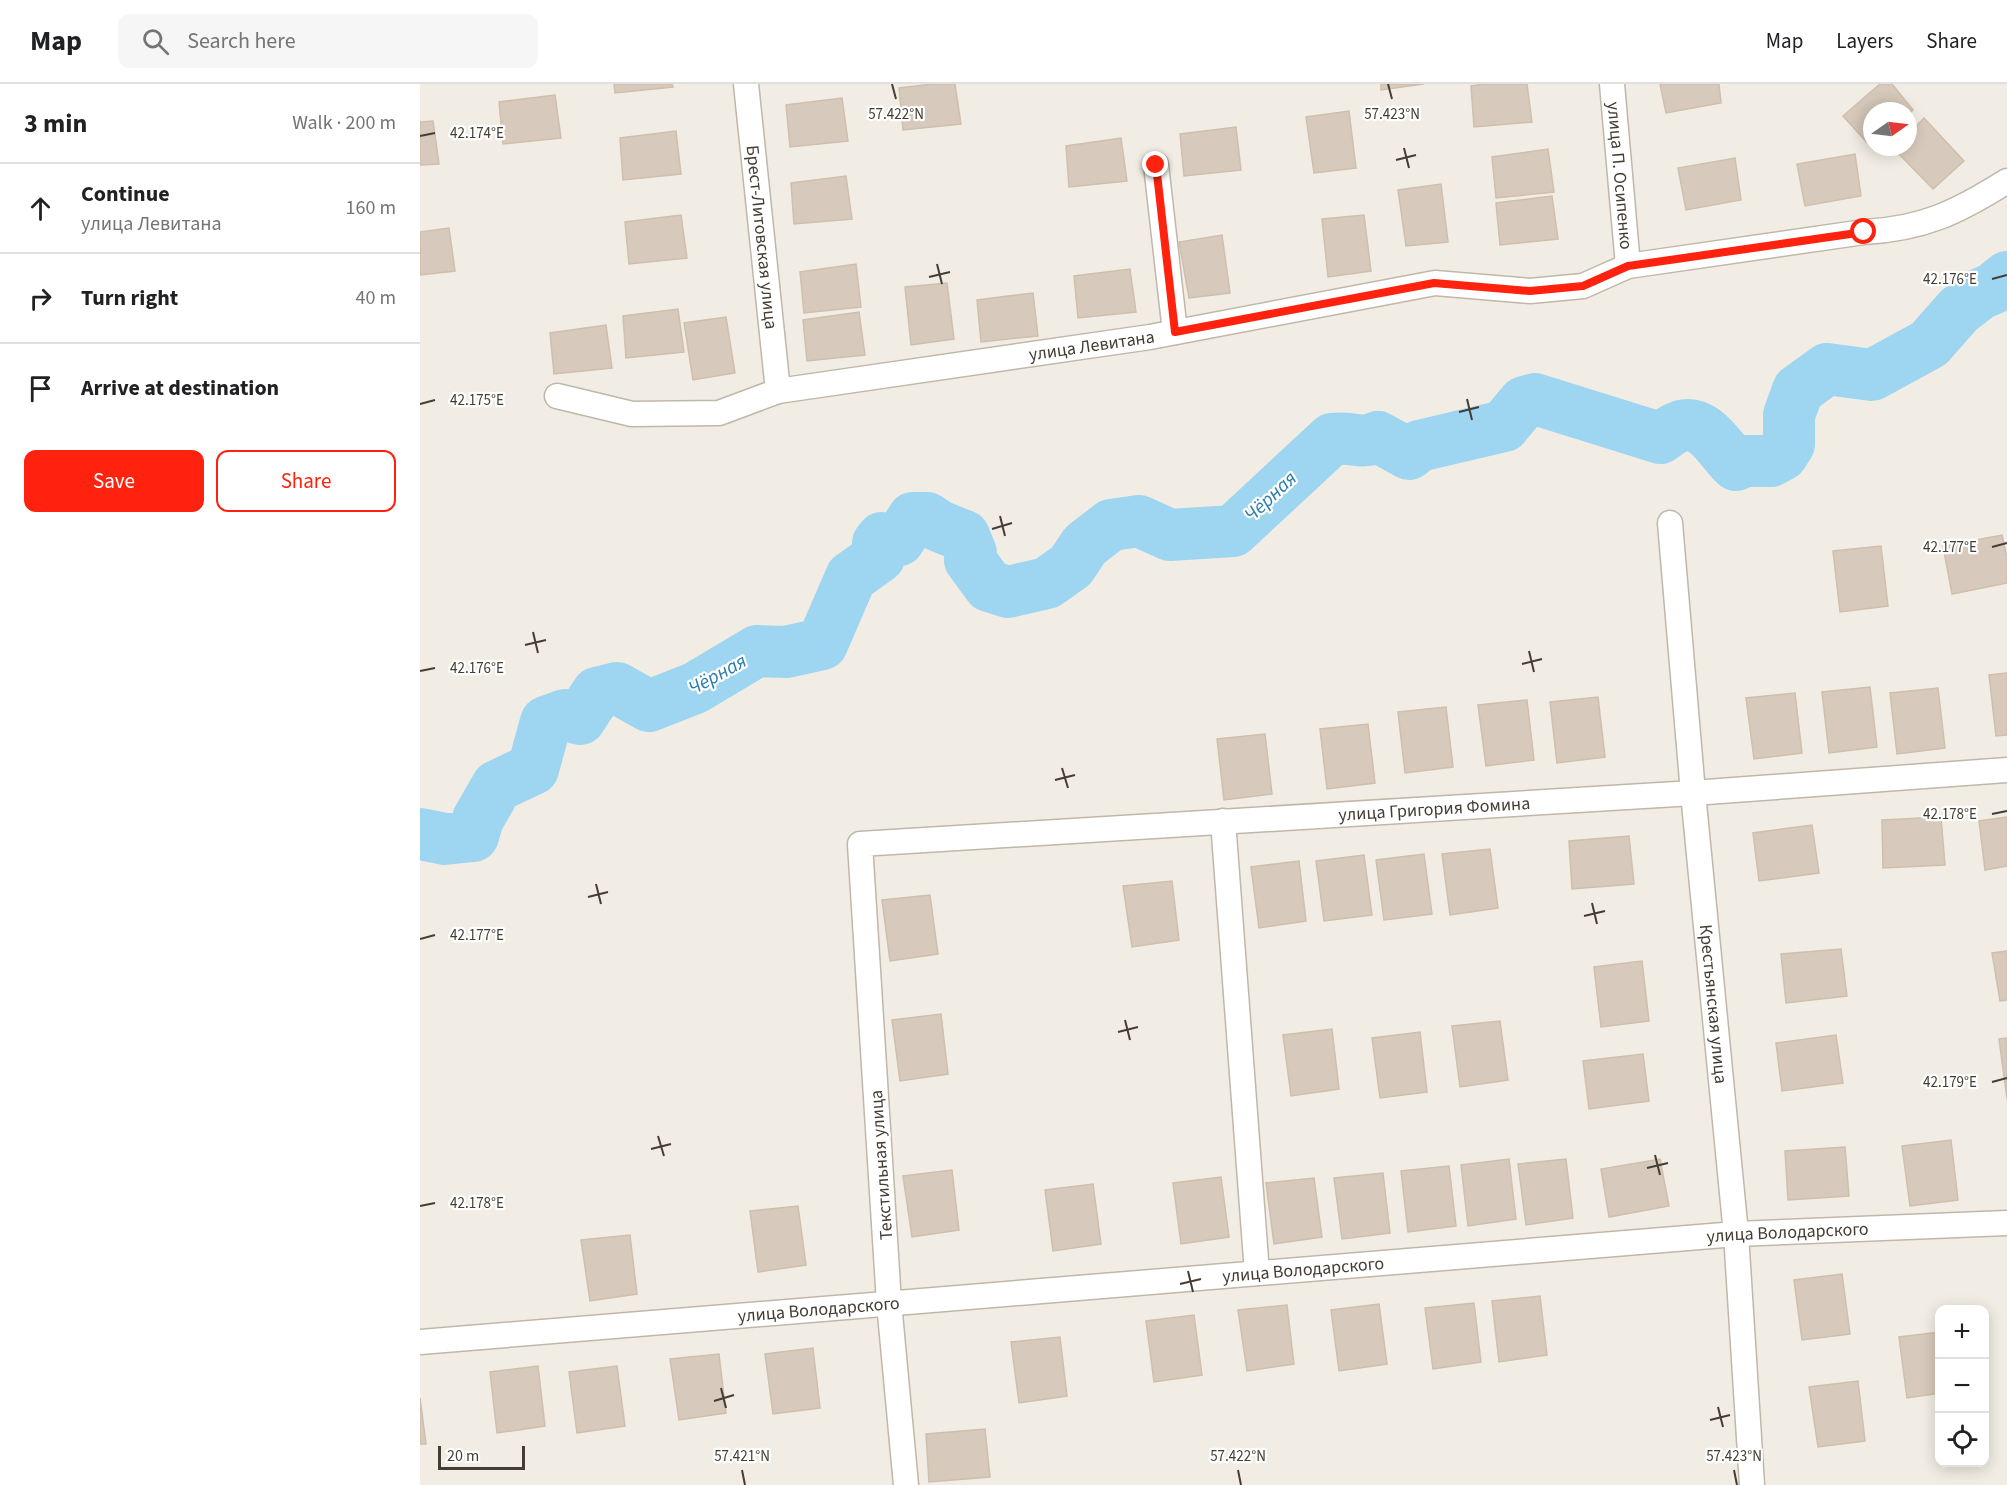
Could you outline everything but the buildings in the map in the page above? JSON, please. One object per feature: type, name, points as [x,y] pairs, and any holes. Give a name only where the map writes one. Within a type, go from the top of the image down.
[{"type":"street","name":"Брест-Литовская улица","points":[[746,84],[778,391]]},
{"type":"street","name":"улица П. Осипенко","points":[[1612,84],[1628,266]]},
{"type":"street","points":[[1156,165],[1175,332]]},
{"type":"street","name":"улица Левитана","points":[[557,396],[632,414],[719,413],[778,391],[1175,332],[1434,283],[1530,291],[1583,286],[1628,266],[1864,232],[1891,231],[1938,219],[2007,181]]},
{"type":"street","name":"Крестьянская улица","points":[[1671,523],[1693,793],[1736,1234],[1752,1485]]},
{"type":"street","name":"улица Григория Фомина","points":[[860,844],[1693,793],[2007,770]]},
{"type":"street","points":[[1223,822],[1257,1273]]},
{"type":"street","name":"Текстильная улица","points":[[860,844],[890,1303],[906,1485]]},
{"type":"street","name":"улица Володарского","points":[[420,1342],[1736,1234],[2007,1223]]},
{"type":"waterway","name":"Чёрная","points":[[420,834],[445,839],[473,836],[478,819],[497,786],[533,769],[546,722],[565,715],[580,719],[597,693],[617,688],[649,706],[695,688],[757,651],[786,652],[822,644],[851,577],[879,557],[878,543],[882,538],[888,541],[899,540],[913,518],[927,518],[939,526],[964,536],[971,553],[970,560],[989,586],[1008,592],[1047,583],[1071,566],[1085,545],[1111,525],[1139,521],[1170,535],[1233,531],[1332,439],[1366,440],[1378,437],[1409,454],[1419,446],[1504,426],[1524,402],[1535,399],[1660,438],[1681,426],[1698,427],[1712,438],[1736,465],[1745,461],[1771,461],[1782,455],[1789,444],[1789,415],[1798,390],[1827,369],[1872,375],[1929,344],[1959,310],[2007,277]]},
{"type":"route","points":[[1156,165],[1175,332],[1434,283],[1530,291],[1583,286],[1628,266],[1864,232]]}]
